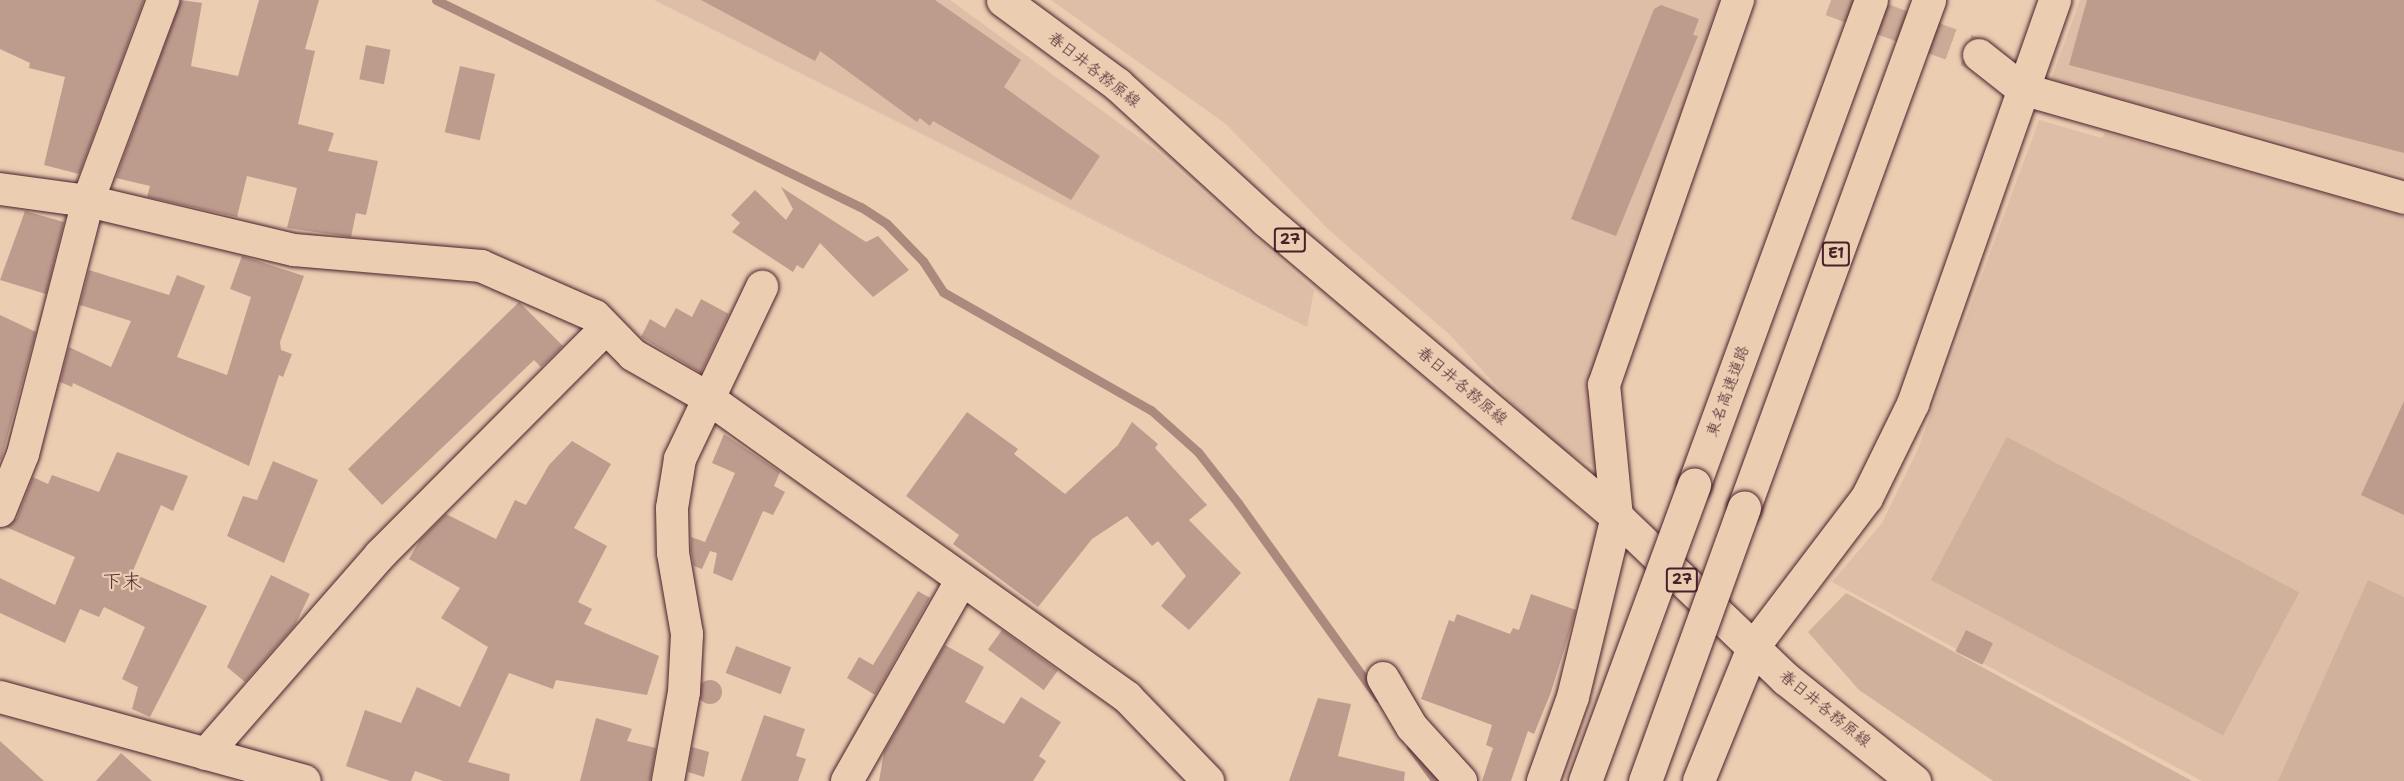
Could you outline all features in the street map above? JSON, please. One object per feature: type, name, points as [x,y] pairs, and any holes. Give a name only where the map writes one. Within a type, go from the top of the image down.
[{"type":"main road","name":"春日井各務原線","points":[[1003,0],[1117,84],[1266,220],[1617,517],[1752,648],[1914,781]]},
{"type":"main road","name":"東名高速道路","points":[[1585,781],[1871,0]]},
{"type":"main road","name":"E1","points":[[1646,781],[1929,0]]},
{"type":"street","points":[[0,511],[23,454],[88,201],[163,0]]},
{"type":"street","points":[[1543,781],[1573,697],[1617,517],[1604,385],[1738,0]]},
{"type":"street","points":[[1699,781],[1752,648],[1788,595],[1867,498],[1898,435],[1977,229],[2022,89],[2055,0]]},
{"type":"street","points":[[1979,55],[2022,89],[2404,198]]},
{"type":"street","points":[[0,189],[88,201],[294,250],[481,266],[595,316],[633,355],[708,399],[1127,697],[1208,781]]},
{"type":"street","points":[[668,781],[684,692],[687,634],[672,508],[680,459],[762,287]]},
{"type":"street","points":[[206,754],[380,555],[606,328]]},
{"type":"street","points":[[847,781],[961,581]]},
{"type":"street","points":[[1383,678],[1412,727],[1461,781]]},
{"type":"street","points":[[0,697],[305,781]]},
{"type":"shaded area","points":[[654,0],[950,0],[1152,147],[1314,290],[1307,327]]},
{"type":"shaded area","points":[[1051,0],[1719,0],[1614,311],[1610,475],[1548,442],[1450,335],[1329,230],[1226,124]]},
{"type":"shaded area","points":[[2080,0],[2404,0],[2404,176],[2051,80]]},
{"type":"shaded area","points":[[2039,120],[2102,138],[2105,133],[2404,216],[2404,781],[2202,781],[1832,582],[1882,523],[1918,449]]},
{"type":"shaded area","points":[[2007,437],[2299,592],[2223,735],[1931,580]]},
{"type":"shaded area","points":[[2368,580],[2404,597],[2404,781],[2278,781]]},
{"type":"shaded area","points":[[1846,593],[2192,781],[1993,781],[1859,690],[1808,632]]},
{"type":"building","points":[[0,0],[144,0],[79,174],[44,165],[65,77],[29,68],[30,63],[0,49]]},
{"type":"building","points":[[181,0],[202,3],[191,66],[238,76],[259,0],[319,0],[305,49],[315,51],[298,124],[334,133],[328,151],[378,161],[366,215],[356,213],[351,237],[287,228],[297,188],[247,176],[237,217],[147,197],[150,186],[116,178]]},
{"type":"building","points":[[701,0],[935,0],[1021,60],[1004,87],[1100,156],[1071,200],[933,121],[930,126],[920,118],[917,122],[820,51],[815,61]]},
{"type":"building","points":[[2087,0],[2404,0],[2404,153],[2069,65]]},
{"type":"building","points":[[1661,5],[1699,19],[1693,35],[1698,36],[1616,236],[1571,219],[1654,9]]},
{"type":"building","points":[[366,45],[391,50],[384,84],[359,79]]},
{"type":"building","points":[[460,66],[495,74],[480,140],[445,132]]},
{"type":"building","points":[[781,187],[866,242],[878,236],[909,270],[873,297],[820,243],[803,269],[797,265],[793,272],[732,232],[740,223],[731,215],[755,190],[786,220],[793,209]]},
{"type":"building","points":[[25,211],[64,222],[46,294],[0,280]]},
{"type":"building","points":[[242,256],[304,276],[280,342],[281,350],[292,354],[283,377],[279,375],[249,466],[73,383],[72,387],[60,382],[69,347],[111,367],[131,321],[80,305],[89,270],[169,295],[177,275],[205,286],[177,357],[227,375],[251,297],[230,289]]},
{"type":"building","points":[[701,299],[729,314],[701,373],[641,337],[650,319],[665,328],[676,308],[692,317]]},
{"type":"building","points":[[519,302],[563,346],[541,367],[534,360],[382,505],[348,469]]},
{"type":"building","points":[[0,315],[36,332],[1,460],[0,459]]},
{"type":"building","points":[[2404,401],[2404,515],[2361,495]]},
{"type":"building","points":[[967,412],[1018,449],[1014,454],[1065,494],[1118,445],[1132,422],[1158,444],[1155,448],[1207,505],[1189,520],[1241,573],[1189,630],[1161,606],[1186,576],[1158,541],[1152,546],[1127,516],[1092,539],[1038,607],[953,544],[959,535],[906,496]]},
{"type":"building","points":[[724,434],[780,472],[774,486],[785,492],[773,515],[763,511],[732,581],[713,573],[717,553],[710,551],[702,569],[694,566],[691,551],[691,537],[705,542],[735,473],[712,463]]},
{"type":"building","points":[[572,441],[611,464],[574,528],[607,546],[578,602],[592,609],[584,624],[659,656],[647,695],[556,680],[553,689],[509,673],[468,762],[510,774],[509,781],[443,781],[415,771],[411,781],[390,781],[346,766],[365,710],[401,723],[417,687],[460,707],[488,647],[441,618],[460,588],[409,559],[420,540],[446,514],[496,539],[515,500],[526,505],[549,465]]},
{"type":"building","points":[[117,452],[188,476],[173,511],[161,505],[132,573],[207,606],[150,717],[132,709],[138,687],[122,679],[145,627],[104,607],[99,617],[80,609],[65,643],[0,613],[0,578],[55,605],[75,557],[6,527],[17,518],[33,477],[48,484],[52,475],[99,492]]},
{"type":"building","points":[[273,461],[318,480],[284,563],[227,536],[243,496],[257,500]]},
{"type":"building","points":[[271,575],[310,594],[295,625],[245,682],[227,667]]},
{"type":"building","points":[[918,591],[930,598],[875,695],[847,678],[859,657],[873,665]]},
{"type":"building","points":[[1531,594],[1576,610],[1551,692],[1534,734],[1528,731],[1511,781],[1482,781],[1493,748],[1486,745],[1492,725],[1421,699],[1449,620],[1454,622],[1457,614],[1510,634],[1513,628],[1519,630]]},
{"type":"building","points":[[1002,630],[1058,671],[1044,690],[988,649]]},
{"type":"building","points":[[1966,630],[1993,643],[1982,665],[1955,652]]},
{"type":"building","points":[[945,645],[984,667],[965,702],[1004,724],[1021,697],[1061,722],[1039,756],[1046,761],[1033,781],[879,781],[884,752]]},
{"type":"building","points":[[736,646],[791,667],[781,694],[726,673]]},
{"type":"building","points":[[710,680],[715,681],[721,687],[721,697],[715,703],[710,704],[705,703],[699,697],[698,692],[699,687],[705,681]]},
{"type":"building","points":[[1318,698],[1351,704],[1338,756],[1405,772],[1404,781],[1289,781]]},
{"type":"building","points":[[764,715],[805,729],[796,756],[806,759],[798,781],[741,781]]},
{"type":"building","points":[[596,718],[632,729],[627,741],[656,748],[650,781],[580,781]]},
{"type":"building","points":[[0,741],[44,781],[0,781]]},
{"type":"building","points":[[692,747],[709,752],[704,777],[688,772]]},
{"type":"building","points":[[121,753],[152,781],[96,781]]},
{"type":"waterway","points":[[436,0],[861,207],[887,224],[923,261],[943,292],[1151,410],[1198,452],[1238,503],[1378,698]]},
{"type":"waterway","points":[[1411,747],[1436,781]]},
{"type":"tunnel","points":[[1831,0],[1979,55]]},
{"type":"district","name":"下末","points":[[122,581]]}]
